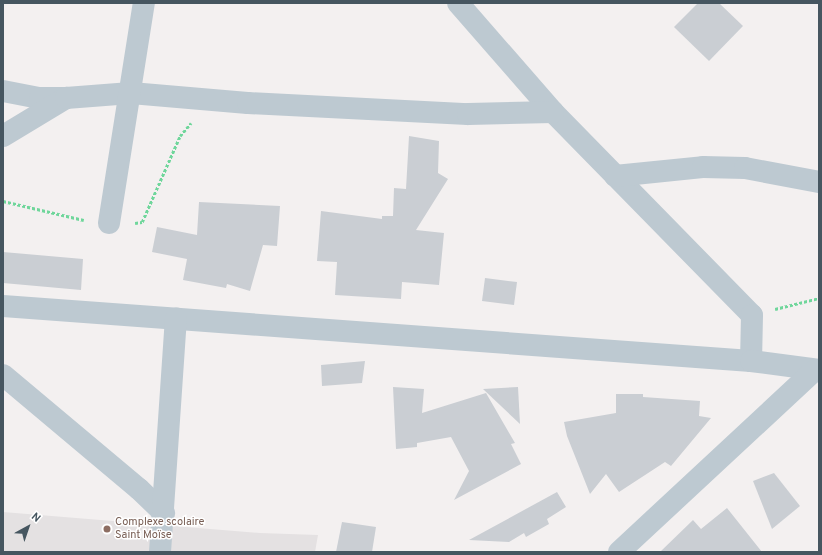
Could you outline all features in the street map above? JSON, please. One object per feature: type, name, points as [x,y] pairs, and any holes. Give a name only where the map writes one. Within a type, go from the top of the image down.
[{"type":"street","points":[[109,223],[118,155],[131,93],[144,3]]},
{"type":"street","points":[[458,3],[553,112],[752,315],[751,360]]},
{"type":"street","points":[[3,91],[40,98],[66,98],[131,93],[248,103],[453,113],[553,112]]},
{"type":"street","points":[[3,136],[66,98]]},
{"type":"street","points":[[615,176],[703,167],[745,168],[819,182]]},
{"type":"street","points":[[3,306],[751,360],[816,370]]},
{"type":"street","points":[[160,552],[164,513],[176,319]]},
{"type":"street","points":[[619,552],[816,370]]},
{"type":"street","points":[[3,375],[140,489],[164,513]]},
{"type":"path","points":[[752,315],[819,298]]},
{"type":"shaded area","name":"Complexe scolaire Saint Moïse","points":[[3,512],[260,533],[318,535],[315,552],[3,552]]},
{"type":"building","points":[[698,3],[719,3],[743,26],[709,61],[674,27]]},
{"type":"building","points":[[409,136],[439,141],[438,173],[448,179],[416,230],[444,233],[439,285],[402,282],[401,299],[335,295],[337,262],[317,261],[321,211],[382,219],[382,216],[393,216],[394,188],[406,189]]},
{"type":"building","points":[[199,202],[280,206],[277,246],[263,245],[250,291],[227,284],[226,288],[183,280],[187,259],[152,252],[157,227],[197,235]]},
{"type":"building","points":[[3,252],[83,259],[81,290],[3,283]]},
{"type":"building","points":[[485,278],[517,282],[514,305],[482,301]]},
{"type":"building","points":[[365,361],[362,383],[322,386],[321,365]]},
{"type":"building","points":[[393,387],[424,389],[422,413],[486,393],[515,443],[511,444],[521,464],[454,500],[469,471],[451,437],[417,443],[417,447],[396,449]]},
{"type":"building","points":[[518,387],[520,424],[483,389]]},
{"type":"building","points":[[616,394],[643,394],[643,397],[700,401],[699,416],[711,418],[671,466],[665,462],[619,492],[606,474],[590,494],[567,436],[564,422],[616,413]]},
{"type":"building","points":[[774,473],[800,506],[772,529],[753,481]]},
{"type":"building","points":[[557,492],[566,507],[547,519],[549,524],[526,537],[524,533],[509,542],[469,540]]},
{"type":"building","points":[[727,508],[762,552],[660,552],[693,520],[701,529]]},
{"type":"building","points":[[342,522],[376,527],[372,552],[336,552]]},
{"type":"place","name":"Complexe scolaire Saint Moïse","points":[[107,529]]}]
